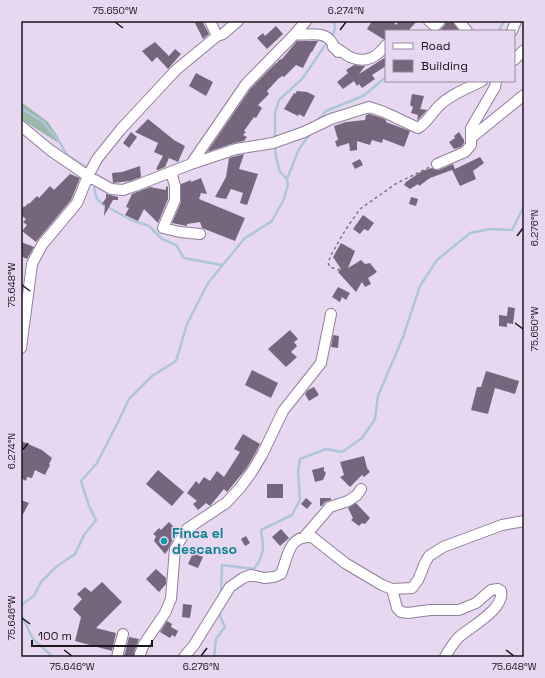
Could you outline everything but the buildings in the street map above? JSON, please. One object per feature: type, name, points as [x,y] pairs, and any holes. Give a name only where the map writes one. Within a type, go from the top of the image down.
[{"type":"street","points":[[210,21],[217,36]]},
{"type":"street","points":[[21,348],[32,264],[42,245],[77,203],[96,159],[121,129],[176,70],[217,36],[223,34],[238,21]]},
{"type":"street","points":[[191,164],[246,84],[306,21]]},
{"type":"street","points":[[429,21],[435,26],[440,21]]},
{"type":"street","points":[[459,21],[466,30]]},
{"type":"street","points":[[295,34],[323,35],[351,58],[374,58],[385,46]]},
{"type":"street","points":[[330,41],[339,53],[345,57]]},
{"type":"street","points":[[515,59],[524,50]]},
{"type":"street","points":[[21,126],[50,150],[88,176],[111,189],[122,190],[236,149],[275,142],[304,132],[331,119],[369,108],[384,112],[418,128],[425,124],[440,104],[455,94],[480,82]]},
{"type":"street","points":[[437,164],[465,152],[471,145],[471,128],[495,87],[496,82]]},
{"type":"street","points":[[471,138],[524,95]]},
{"type":"street","points":[[170,172],[175,186],[174,200],[163,228],[180,232],[200,234]]},
{"type":"street","points":[[140,657],[144,644],[165,613],[170,599],[175,549],[187,529],[226,502],[240,488],[251,473],[262,455],[283,411],[320,363],[331,314]]},
{"type":"street","points":[[184,657],[194,645],[230,586],[251,575],[264,578],[274,577],[281,574],[290,549],[295,541],[305,536],[330,507],[348,501],[357,495],[361,489]]},
{"type":"street","points":[[305,536],[312,537],[345,563],[382,585],[392,589],[412,588],[418,580],[429,556],[443,548],[502,524],[524,522]]},
{"type":"street","points":[[392,589],[397,608],[401,612],[408,613],[430,610],[459,610],[476,603],[491,590],[494,589],[501,591],[502,594],[499,601],[493,608],[480,623],[459,637],[444,657]]},
{"type":"street","points":[[117,657],[123,634]]},
{"type":"path","points":[[392,21],[402,30]]},
{"type":"path","points":[[345,266],[338,270],[330,267],[328,263],[346,229],[360,209],[397,182],[437,164]]},
{"type":"green space","points":[[21,102],[48,122],[60,140],[57,142],[21,119]]},
{"type":"waterway","points":[[331,37],[335,30],[334,21]]},
{"type":"waterway","points":[[500,30],[504,21]]},
{"type":"waterway","points":[[275,139],[275,113],[279,100],[302,79],[328,41]]},
{"type":"waterway","points":[[317,121],[326,111],[363,96],[385,78]]},
{"type":"waterway","points":[[21,108],[43,122],[59,141],[67,155],[87,168]]},
{"type":"waterway","points":[[287,179],[299,149],[312,131]]},
{"type":"waterway","points":[[21,605],[34,596],[41,582],[56,567],[75,554],[84,535],[96,520],[89,506],[81,481],[97,463],[129,399],[152,376],[176,361],[187,324],[208,283],[244,239],[272,221],[284,199],[288,184],[287,179],[280,172],[276,157],[275,144]]},
{"type":"waterway","points":[[94,188],[97,199],[104,205],[131,220],[149,226],[162,239],[176,245],[184,258],[222,265]]},
{"type":"waterway","points":[[221,594],[222,565],[254,569],[262,555],[263,550],[261,530],[292,515],[300,500],[298,472],[300,459],[326,449],[342,452],[362,438],[375,419],[378,396],[403,337],[420,286],[437,260],[470,233],[490,229],[512,230],[524,206]]},
{"type":"waterway","points":[[214,657],[216,639],[225,627],[220,616],[220,609]]},
{"type":"waterway","points":[[21,614],[33,639],[53,657]]},
{"type":"place","name":"Finca el descanso","points":[[164,541]]}]
